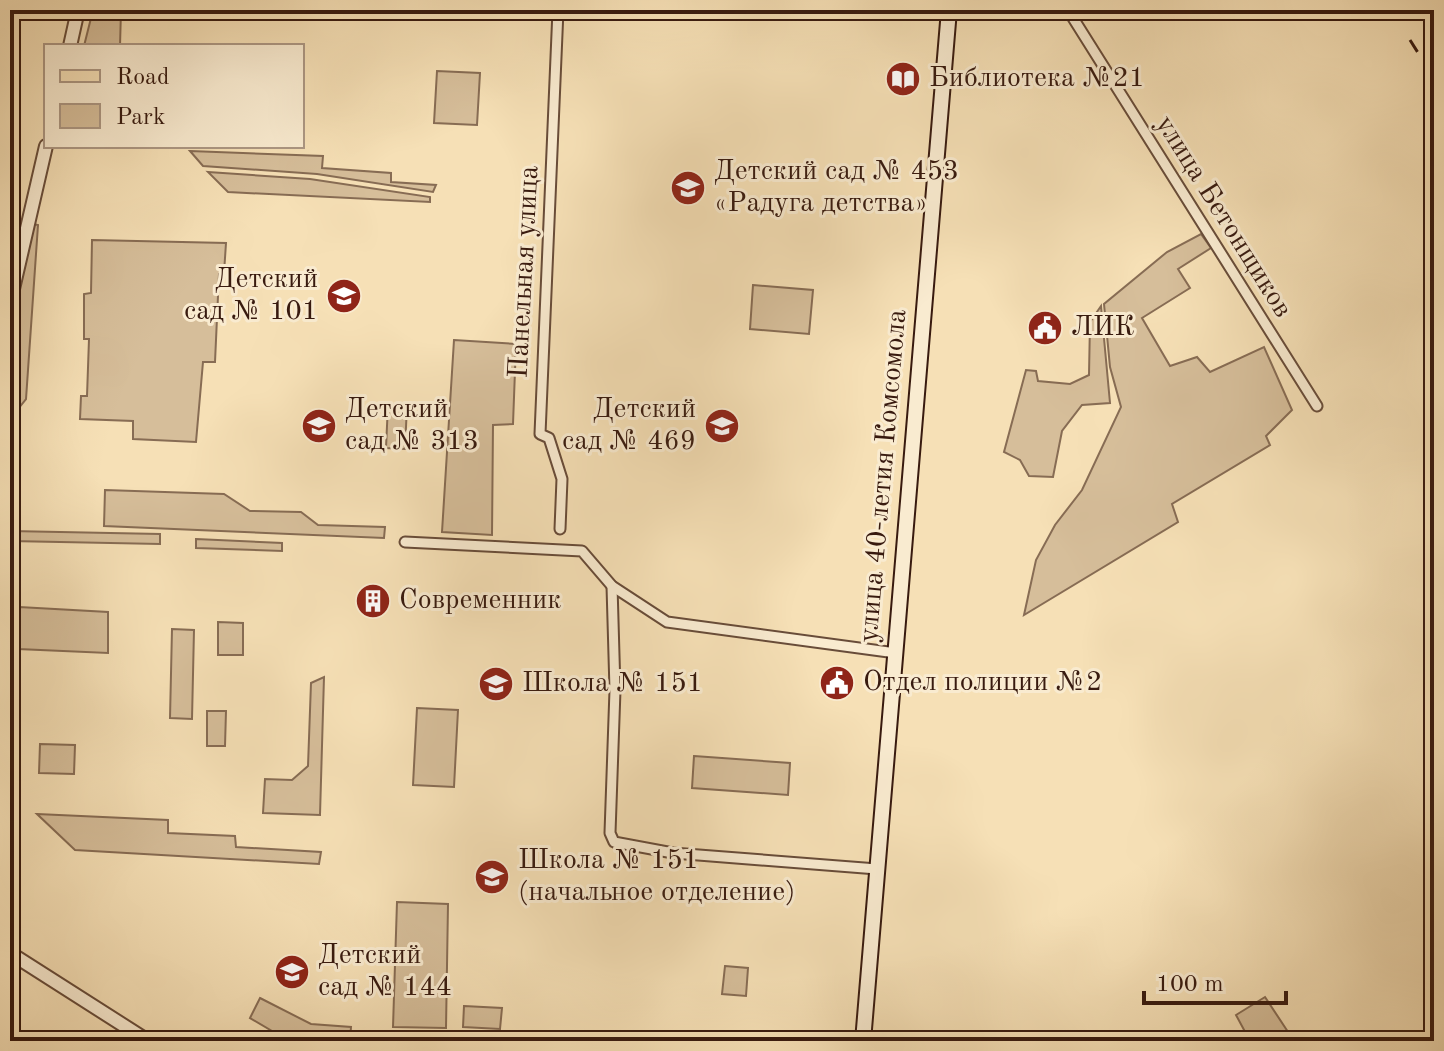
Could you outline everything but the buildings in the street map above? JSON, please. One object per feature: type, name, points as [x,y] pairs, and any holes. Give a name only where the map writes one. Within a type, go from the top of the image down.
[{"type":"main road","name":"улица 40-летия Комсомола","points":[[863,1041],[949,10]]},
{"type":"main road","points":[[10,1035],[20,1041]]},
{"type":"street","points":[[70,44],[78,10]]},
{"type":"street","name":"Панельная улица","points":[[558,10],[540,434],[549,438],[562,479],[560,529]]},
{"type":"street","name":"улица Бетонщиков","points":[[1068,10],[1317,406]]},
{"type":"street","points":[[10,302],[46,148]]},
{"type":"street","points":[[405,542],[582,551],[612,586],[667,622],[896,653]]},
{"type":"street","points":[[612,586],[615,690],[610,833],[614,842],[673,853],[877,869]]},
{"type":"street","points":[[10,953],[148,1041]]},
{"type":"green space","points":[[93,10],[121,10],[120,44],[84,44]]},
{"type":"green space","points":[[847,10],[927,10],[920,20],[854,18]]},
{"type":"green space","points":[[437,71],[480,73],[477,125],[434,123]]},
{"type":"green space","points":[[190,151],[323,156],[322,168],[391,173],[391,182],[436,185],[433,192],[317,174],[203,166]]},
{"type":"green space","points":[[208,172],[310,179],[430,197],[430,202],[228,192]]},
{"type":"green space","points":[[33,224],[38,225],[26,399],[10,419],[10,319]]},
{"type":"green space","points":[[1201,234],[1211,248],[1178,269],[1190,288],[1142,318],[1170,366],[1197,357],[1210,372],[1264,347],[1292,410],[1266,436],[1270,445],[1172,504],[1178,522],[1024,615],[1036,560],[1055,525],[1082,490],[1121,407],[1110,367],[1104,304],[1167,252]]},
{"type":"green space","points":[[92,240],[226,243],[224,273],[219,274],[215,362],[203,362],[196,442],[133,439],[133,421],[80,419],[81,396],[87,396],[89,339],[84,339],[84,294],[91,293]]},
{"type":"green space","points":[[753,285],[813,290],[809,334],[750,329]]},
{"type":"green space","points":[[1101,306],[1110,403],[1082,405],[1062,431],[1053,477],[1029,476],[1020,460],[1004,452],[1026,370],[1036,371],[1038,381],[1070,384],[1089,375],[1090,322]]},
{"type":"green space","points":[[454,340],[516,344],[513,424],[493,425],[492,535],[442,532]]},
{"type":"green space","points":[[388,404],[407,405],[405,449],[386,448]]},
{"type":"green space","points":[[105,490],[224,494],[250,511],[301,512],[318,525],[385,527],[384,538],[104,526]]},
{"type":"green space","points":[[10,531],[160,534],[160,544],[10,541]]},
{"type":"green space","points":[[196,539],[282,543],[282,551],[196,548]]},
{"type":"green space","points":[[19,607],[108,612],[108,653],[18,649]]},
{"type":"green space","points":[[218,622],[243,623],[243,655],[218,655]]},
{"type":"green space","points":[[172,629],[194,630],[192,719],[170,718]]},
{"type":"green space","points":[[324,677],[320,815],[263,813],[265,779],[292,780],[308,766],[311,683]]},
{"type":"green space","points":[[417,708],[458,710],[454,787],[413,785]]},
{"type":"green space","points":[[207,711],[226,711],[225,746],[207,746]]},
{"type":"green space","points":[[40,744],[75,745],[74,774],[39,773]]},
{"type":"green space","points":[[694,756],[790,763],[788,795],[692,788]]},
{"type":"green space","points":[[37,814],[168,820],[168,833],[235,836],[236,847],[321,852],[319,864],[75,850]]},
{"type":"green space","points":[[397,902],[448,904],[446,1028],[393,1027]]},
{"type":"green space","points":[[725,966],[748,968],[746,996],[722,994]]},
{"type":"green space","points":[[1265,997],[1294,1041],[1250,1041],[1236,1015]]},
{"type":"green space","points":[[260,998],[311,1024],[351,1027],[350,1041],[289,1041],[250,1018]]},
{"type":"green space","points":[[464,1006],[502,1008],[500,1029],[463,1027]]},
{"type":"railway","points":[[1410,40],[1434,78]]},
{"type":"place","name":"Библиотека №21","points":[[903,79]]},
{"type":"place","name":"Детский сад № 453 «Радуга детства»","points":[[688,188]]},
{"type":"place","name":"Детский сад № 101","points":[[344,296]]},
{"type":"place","name":"ЛИК","points":[[1045,328]]},
{"type":"place","name":"Детский сад № 313","points":[[319,426]]},
{"type":"place","name":"Детский сад № 469","points":[[722,426]]},
{"type":"place","name":"Современник","points":[[373,601]]},
{"type":"place","name":"Отдел полиции №2","points":[[837,683]]},
{"type":"place","name":"Школа № 151","points":[[496,684]]},
{"type":"place","name":"Школа № 151 (начальное отделение)","points":[[492,877]]},
{"type":"place","name":"Детский сад № 144","points":[[292,972]]}]
